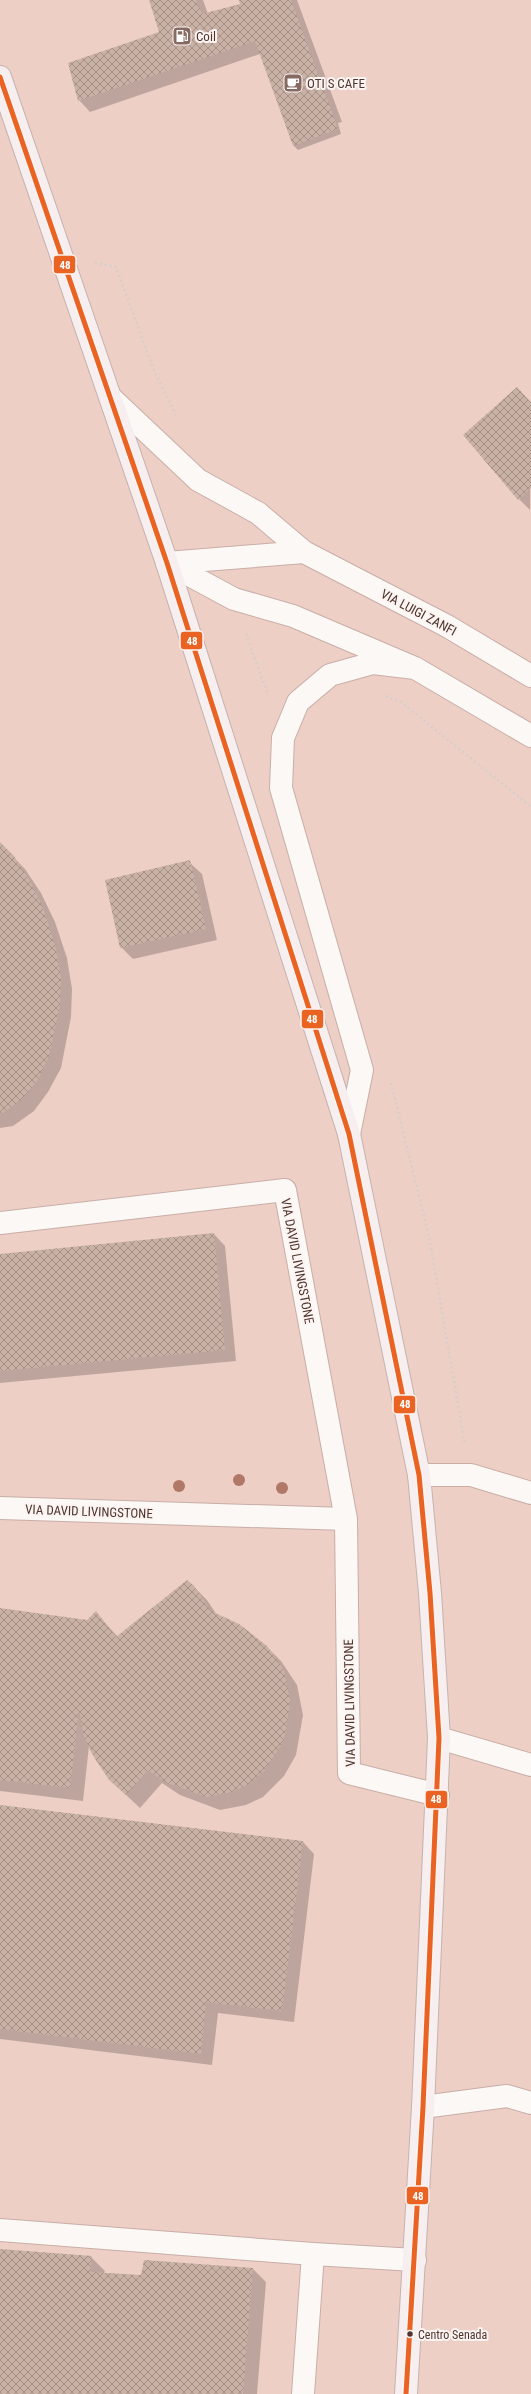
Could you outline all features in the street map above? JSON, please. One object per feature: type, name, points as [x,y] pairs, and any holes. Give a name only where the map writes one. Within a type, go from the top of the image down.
[{"type":"main road","points":[[0,77],[167,563],[348,1134],[419,1475],[430,1593],[439,1738],[438,1795],[423,2107],[406,2394]]},
{"type":"street","name":"VIA LUIGI ZANFI","points":[[110,397],[198,480],[258,513],[304,552],[447,626],[531,676]]},
{"type":"street","points":[[167,563],[304,552]]},
{"type":"street","points":[[167,563],[234,599],[293,616],[415,668],[531,736]]},
{"type":"street","points":[[348,1134],[362,1070],[281,788],[283,738],[298,702],[330,675],[373,663],[415,668]]},
{"type":"street","name":"VIA DAVID LIVINGSTONE","points":[[0,1223],[285,1190],[346,1519],[349,1773],[438,1795]]},
{"type":"street","points":[[419,1475],[471,1476],[531,1494]]},
{"type":"street","name":"VIA DAVID LIVINGSTONE","points":[[0,1508],[346,1519]]},
{"type":"street","points":[[439,1738],[530,1759]]},
{"type":"street","points":[[423,2107],[507,2096],[531,2103]]},
{"type":"street","points":[[0,2230],[313,2254],[415,2260]]},
{"type":"street","points":[[303,2394],[313,2254]]},
{"type":"path","points":[[379,694],[401,702],[531,807]]},
{"type":"path","points":[[390,1080],[428,1236],[471,1476]]},
{"type":"building","points":[[149,0],[196,0],[202,14],[240,4],[239,0],[291,0],[338,129],[293,146],[255,41],[78,101],[68,63],[159,32]]},
{"type":"building","points":[[517,387],[531,403],[531,488],[518,500],[463,435]]},
{"type":"building","points":[[0,842],[14,856],[30,881],[44,910],[55,946],[61,977],[60,1005],[49,1056],[37,1081],[22,1099],[0,1115]]},
{"type":"building","points":[[190,860],[206,929],[120,948],[105,880]]},
{"type":"building","points":[[214,1233],[225,1350],[0,1371],[0,1254]]},
{"type":"building","points":[[187,1580],[194,1586],[211,1611],[239,1624],[267,1646],[284,1670],[290,1701],[286,1730],[283,1742],[264,1771],[249,1784],[232,1792],[206,1797],[165,1782],[148,1770],[126,1795],[109,1780],[92,1754],[83,1734],[79,1709],[70,1788],[0,1780],[0,1608],[87,1620],[96,1611],[116,1637]]},
{"type":"building","points":[[0,1805],[303,1841],[282,2011],[206,2002],[201,2054],[0,2029]]},
{"type":"building","points":[[0,2249],[92,2256],[90,2272],[141,2275],[144,2260],[253,2268],[243,2394],[0,2394]]},
{"type":"transit line","name":"48","points":[[0,77],[167,563],[349,1134],[419,1475],[430,1593],[439,1738],[423,2107],[406,2394]]},
{"type":"place","name":"Coil","points":[[182,36]]},
{"type":"place","name":"OTI S CAFE","points":[[293,83]]},
{"type":"place","name":"Centro Senada","points":[[410,2334]]}]
